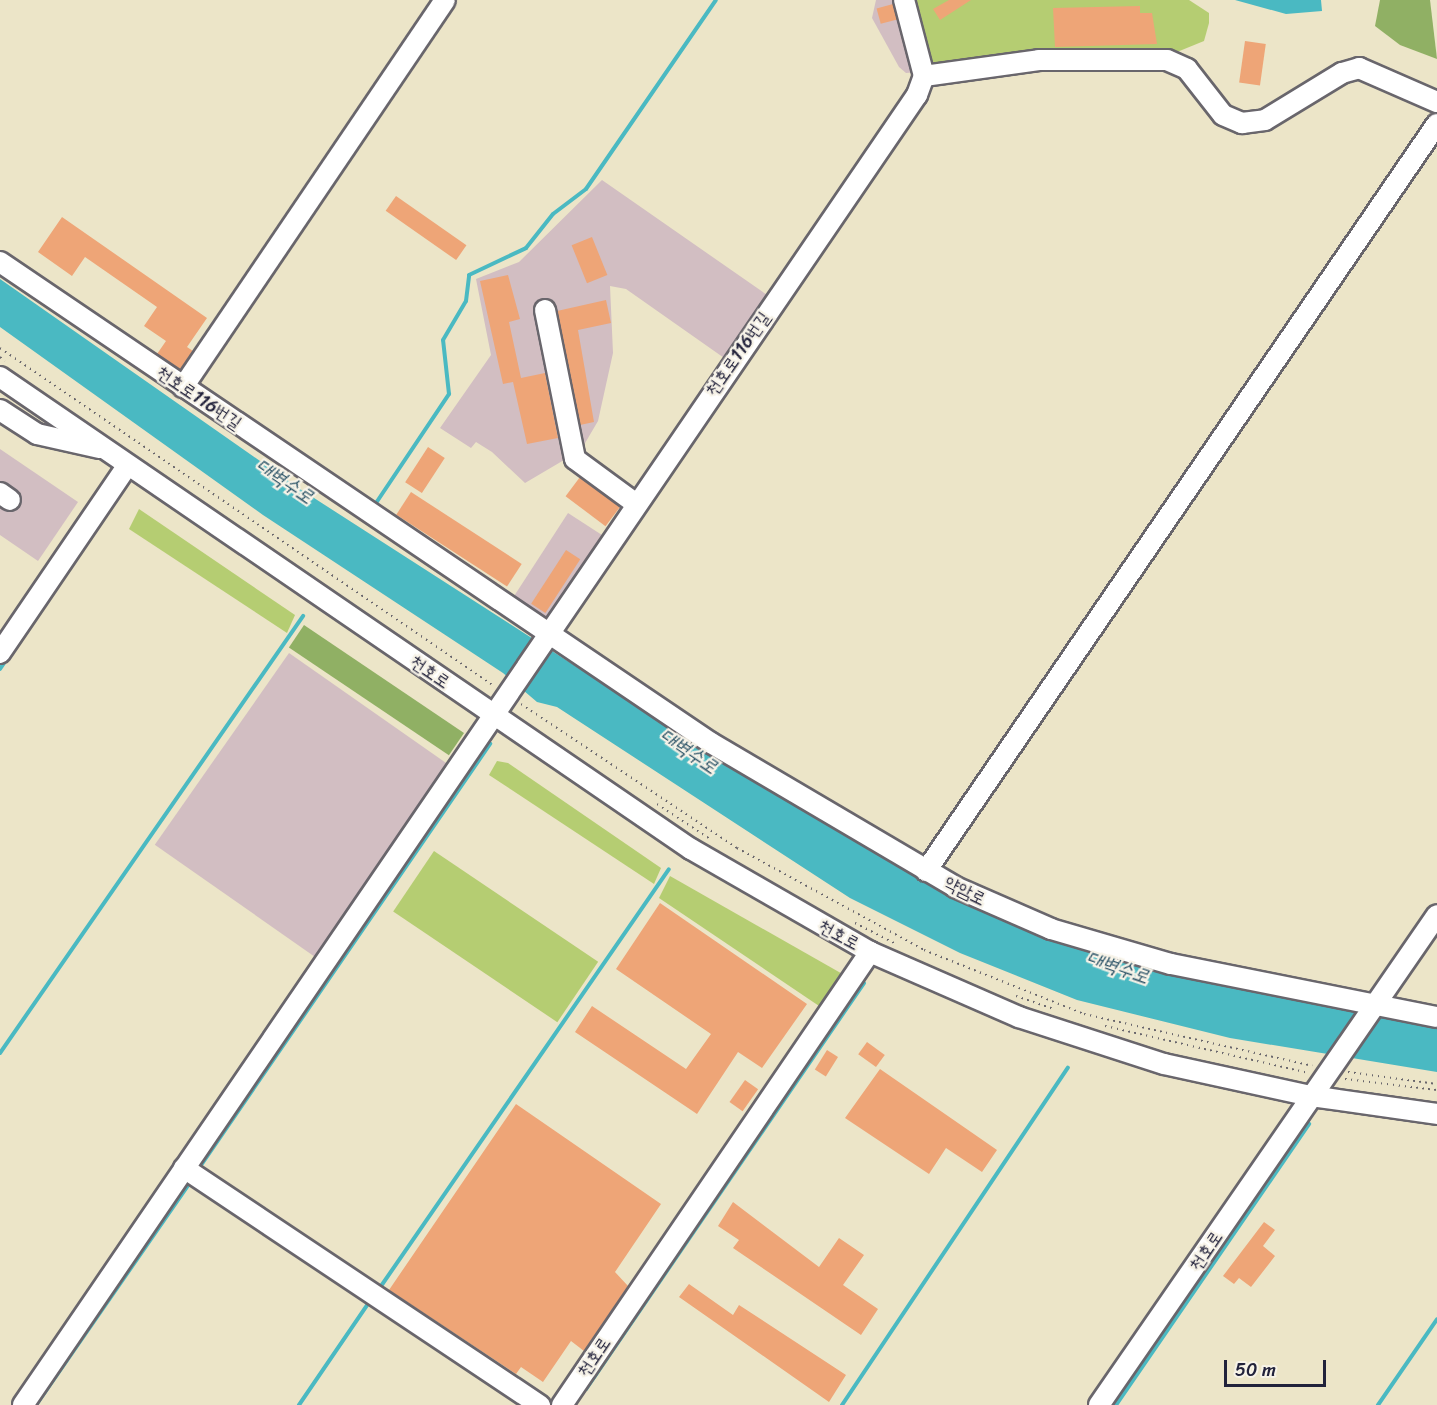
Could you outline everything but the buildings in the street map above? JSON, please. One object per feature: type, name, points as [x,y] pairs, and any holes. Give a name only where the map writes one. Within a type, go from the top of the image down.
[{"type":"street","points":[[183,387],[445,0]]},
{"type":"street","points":[[904,0],[924,76],[1039,60],[1167,60],[1187,69],[1223,115],[1242,123],[1265,120],[1342,73],[1359,68],[1437,102]]},
{"type":"street","name":"천호로116번길","points":[[23,1405],[635,503],[912,103],[924,76]]},
{"type":"street","points":[[926,871],[1437,124]]},
{"type":"street","name":"천호로116번길","points":[[0,262],[548,633]]},
{"type":"street","points":[[545,310],[574,459],[635,503]]},
{"type":"street","name":"천호로","points":[[0,377],[111,440],[128,465],[503,700],[700,855],[870,952],[965,995],[1096,1044],[1311,1096],[1437,1114]]},
{"type":"street","points":[[0,410],[48,438],[111,440]]},
{"type":"street","points":[[0,652],[128,465]]},
{"type":"street","name":"약암로","points":[[548,633],[711,743],[926,871],[1025,919],[1079,938],[1234,978],[1437,1017]]},
{"type":"street","points":[[1311,1096],[1376,1006],[1437,915]]},
{"type":"street","name":"천호로","points":[[562,1405],[870,952]]},
{"type":"street","name":"천호로","points":[[1100,1405],[1311,1096]]},
{"type":"street","points":[[184,1167],[540,1405]]},
{"type":"path","points":[[0,348],[503,700],[737,848],[924,950],[1106,1020],[1330,1070],[1437,1084]]},
{"type":"path","points":[[0,357],[40,384]]},
{"type":"path","points":[[50,391],[69,405]]},
{"type":"path","points":[[258,533],[610,772]]},
{"type":"path","points":[[649,799],[736,856]]},
{"type":"path","points":[[852,921],[900,946]]},
{"type":"path","points":[[910,951],[940,964]]},
{"type":"path","points":[[1005,992],[1126,1032],[1437,1090]]},
{"type":"shaded area","points":[[876,0],[900,0],[917,72],[906,73],[899,67],[872,18]]},
{"type":"shaded area","points":[[602,180],[770,297],[727,360],[626,289],[610,286],[613,353],[598,421],[581,450],[525,483],[492,452],[476,442],[471,448],[440,428],[491,355],[476,279],[519,262]]},
{"type":"shaded area","points":[[0,449],[78,502],[38,561],[0,535]]},
{"type":"shaded area","points":[[568,513],[607,538],[552,623],[513,598]]},
{"type":"shaded area","points":[[289,653],[450,766],[316,958],[155,845]]},
{"type":"green space","points":[[911,0],[1189,0],[1209,13],[1209,23],[1204,41],[1177,52],[938,65],[929,59]]},
{"type":"green space","points":[[1380,0],[1430,0],[1437,59],[1400,45],[1375,26]]},
{"type":"green space","points":[[139,509],[295,615],[287,633],[129,529]]},
{"type":"green space","points":[[304,625],[464,733],[449,755],[289,647]]},
{"type":"green space","points":[[497,761],[508,763],[661,868],[654,884],[489,775]]},
{"type":"green space","points":[[434,851],[598,962],[557,1022],[393,912]]},
{"type":"green space","points":[[670,876],[846,976],[825,1010],[659,898]]},
{"type":"water","points":[[1235,0],[1321,0],[1322,11],[1286,14]]},
{"type":"water","name":"대벽수로","points":[[0,279],[300,489],[717,757],[918,878],[1090,952],[1437,1023],[1437,1072],[1230,1038],[1077,1000],[960,953],[850,898],[557,707],[537,702],[503,673],[263,515],[0,327]]},
{"type":"waterway","points":[[374,506],[449,394],[443,340],[466,301],[469,275],[526,248],[553,214],[586,189],[716,0]]},
{"type":"waterway","points":[[0,1053],[303,616]]},
{"type":"waterway","points":[[0,669],[8,657]]},
{"type":"waterway","points":[[201,1165],[490,744]]},
{"type":"waterway","points":[[379,1289],[669,869]]},
{"type":"waterway","points":[[586,1389],[864,983]]},
{"type":"waterway","points":[[842,1405],[1068,1068]]},
{"type":"waterway","points":[[1116,1405],[1309,1124]]},
{"type":"waterway","points":[[36,1405],[191,1181]]},
{"type":"waterway","points":[[299,1405],[370,1301]]},
{"type":"waterway","points":[[1378,1405],[1437,1319]]}]
